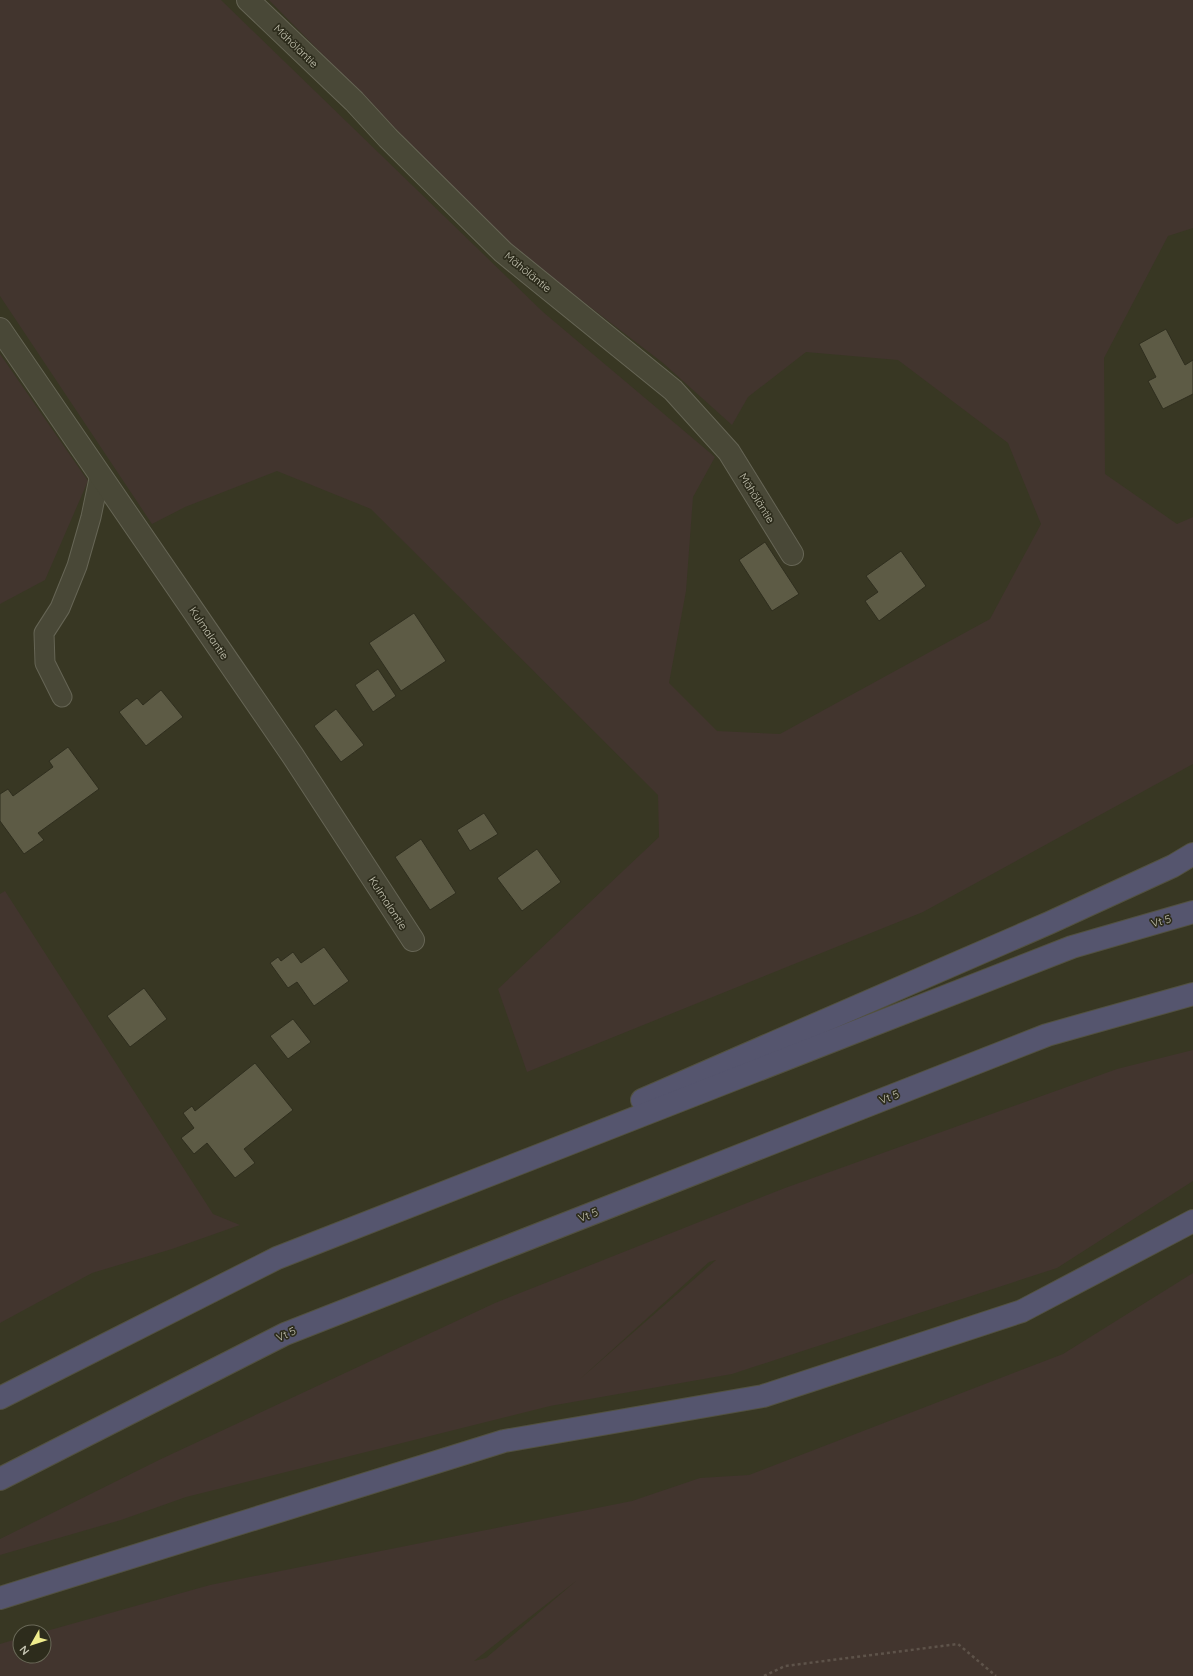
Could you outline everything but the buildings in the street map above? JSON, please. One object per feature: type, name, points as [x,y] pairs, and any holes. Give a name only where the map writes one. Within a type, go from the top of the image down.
[{"type":"highway","points":[[277,1258],[1049,923],[1173,866],[1193,854]]},
{"type":"highway","name":"Vt 5","points":[[0,1398],[277,1258],[1072,947],[1193,912]]},
{"type":"highway","name":"Vt 5","points":[[0,1479],[285,1334],[1047,1035],[1193,994]]},
{"type":"highway","points":[[0,1598],[504,1441],[763,1396],[1022,1311],[1193,1221]]},
{"type":"street","name":"Mähöläntie","points":[[248,0],[354,101],[388,138],[503,252],[673,390],[729,452],[792,554]]},
{"type":"street","name":"Kulmalantie","points":[[0,329],[293,756],[413,940]]},
{"type":"lane","points":[[62,697],[45,663],[44,633],[60,608],[77,566],[91,517],[100,474]]},
{"type":"path","points":[[764,1676],[785,1666],[958,1644],[996,1676]]},
{"type":"shaded area","points":[[0,0],[221,0],[543,312],[715,457],[693,497],[686,591],[669,683],[717,731],[780,734],[990,619],[1041,524],[1008,443],[898,360],[806,352],[748,397],[732,425],[663,363],[512,247],[269,0],[1193,0],[1193,228],[1168,236],[1104,358],[1105,474],[1177,524],[1193,517],[1193,764],[923,912],[527,1072],[498,989],[659,837],[658,795],[371,509],[277,471],[185,507],[152,524],[0,296]]},
{"type":"shaded area","points":[[0,354],[88,481],[45,580],[0,604]]},
{"type":"shaded area","points":[[5,891],[213,1214],[240,1225],[172,1249],[92,1273],[0,1323],[0,894]]},
{"type":"shaded area","points":[[1193,1050],[1193,1181],[1057,1268],[732,1374],[550,1406],[186,1497],[121,1520],[0,1555],[0,1539],[161,1459],[495,1303],[785,1188],[1117,1069]],"holes":[[[716,1260],[579,1380],[709,1262]]]},
{"type":"shaded area","points":[[1193,1273],[1193,1676],[0,1676],[0,1644],[12,1640],[12,1664],[52,1664],[52,1629],[210,1585],[632,1501],[700,1478],[749,1475],[1063,1354]],"holes":[[[576,1581],[486,1658],[474,1661]]]}]
